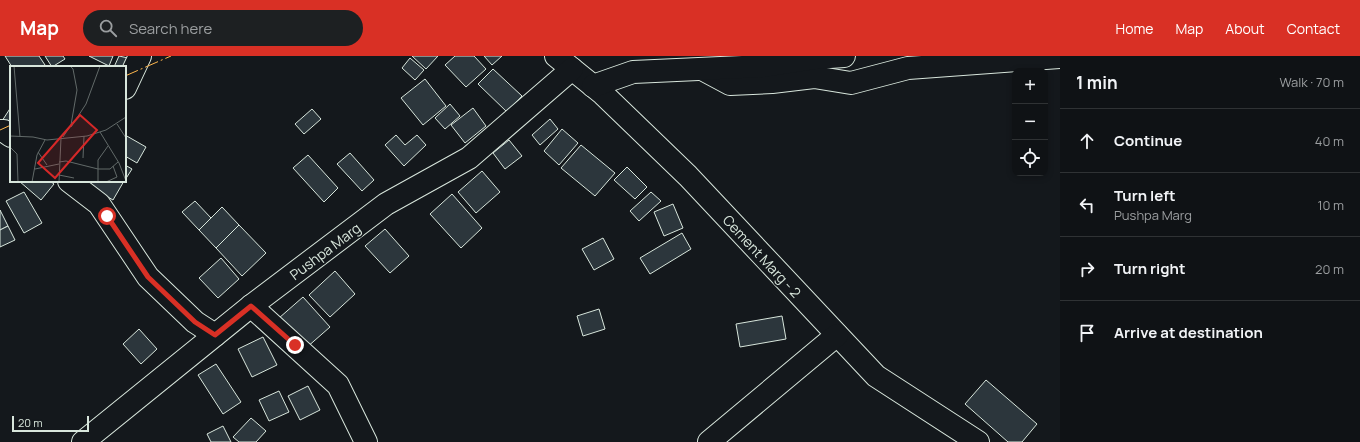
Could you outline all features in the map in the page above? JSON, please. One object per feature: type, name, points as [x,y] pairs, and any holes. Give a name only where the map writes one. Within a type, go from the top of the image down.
[{"type":"street","points":[[126,86],[140,56]]},
{"type":"street","points":[[593,86],[633,72],[764,66],[816,58],[844,56]]},
{"type":"street","points":[[702,69],[730,84],[772,82],[814,77],[851,83],[908,68],[1060,57]]},
{"type":"street","name":"Cement Marg - 2","points":[[564,62],[593,86],[688,176],[876,376],[978,442]]},
{"type":"street","name":"Pushpa Marg","points":[[83,442],[251,306],[386,204],[469,158],[564,62]]},
{"type":"street","points":[[0,131],[4,131],[10,135]]},
{"type":"street","points":[[75,183],[99,204],[148,277],[195,322],[215,335]]},
{"type":"street","points":[[251,306],[338,385],[366,442]]},
{"type":"street","points":[[710,442],[836,335]]},
{"type":"building","points":[[5,56],[39,56],[45,65],[44,66],[11,66]]},
{"type":"building","points":[[45,56],[63,56],[65,59],[51,66]]},
{"type":"building","points":[[89,56],[113,56],[109,66]]},
{"type":"building","points":[[119,56],[128,58],[124,66],[114,66]]},
{"type":"building","points":[[412,56],[438,56],[426,69]]},
{"type":"building","points":[[455,56],[474,56],[486,69],[466,87],[445,65]]},
{"type":"building","points":[[484,56],[502,56],[492,65]]},
{"type":"building","points":[[410,58],[424,70],[415,80],[402,68]]},
{"type":"building","points":[[493,69],[522,96],[507,112],[478,84]]},
{"type":"building","points":[[425,79],[446,106],[423,125],[401,98]]},
{"type":"building","points":[[450,104],[460,116],[445,129],[435,118]]},
{"type":"building","points":[[473,108],[486,126],[465,143],[451,125]]},
{"type":"building","points":[[10,109],[10,126],[2,121]]},
{"type":"building","points":[[312,109],[321,119],[304,134],[295,124]]},
{"type":"building","points":[[550,119],[558,129],[540,145],[532,135]]},
{"type":"building","points":[[562,129],[578,143],[559,165],[544,151]]},
{"type":"building","points":[[396,135],[405,145],[417,135],[426,145],[404,166],[385,145]]},
{"type":"building","points":[[126,136],[146,147],[137,163],[126,157]]},
{"type":"building","points":[[509,140],[522,156],[505,169],[493,153]]},
{"type":"building","points":[[581,145],[615,173],[595,196],[561,168]]},
{"type":"building","points":[[350,153],[374,180],[362,191],[337,164]]},
{"type":"building","points":[[308,155],[338,188],[324,202],[293,168]]},
{"type":"building","points":[[126,166],[132,169],[126,178]]},
{"type":"building","points":[[627,167],[647,187],[635,199],[614,180]]},
{"type":"building","points":[[482,171],[500,192],[476,213],[458,192]]},
{"type":"building","points":[[20,182],[51,182],[54,184],[41,200]]},
{"type":"building","points":[[83,182],[123,182],[113,200]]},
{"type":"building","points":[[24,192],[42,223],[24,233],[6,201]]},
{"type":"building","points":[[651,192],[661,201],[639,221],[630,211]]},
{"type":"building","points":[[452,194],[482,228],[461,248],[430,214]]},
{"type":"building","points":[[195,201],[211,218],[199,230],[182,212]]},
{"type":"building","points":[[673,204],[683,228],[664,236],[654,212]]},
{"type":"building","points":[[222,207],[239,225],[216,248],[199,230]]},
{"type":"building","points":[[0,210],[8,226],[0,230]]},
{"type":"building","points":[[239,225],[266,253],[242,276],[216,248]]},
{"type":"building","points":[[8,226],[15,240],[0,247],[0,230]]},
{"type":"building","points":[[385,229],[409,256],[390,273],[365,246]]},
{"type":"building","points":[[682,233],[691,249],[650,274],[640,258]]},
{"type":"building","points":[[603,238],[614,259],[594,270],[582,249]]},
{"type":"building","points":[[221,258],[239,279],[218,298],[199,278]]},
{"type":"building","points":[[335,271],[355,294],[330,317],[309,295]]},
{"type":"building","points":[[303,297],[330,327],[306,348],[279,318]]},
{"type":"building","points":[[599,309],[605,329],[583,336],[577,316]]},
{"type":"building","points":[[782,316],[786,339],[740,347],[736,324]]},
{"type":"building","points":[[139,329],[157,349],[141,364],[123,344]]},
{"type":"building","points":[[263,337],[277,365],[252,377],[238,349]]},
{"type":"building","points":[[216,364],[241,402],[223,414],[198,375]]},
{"type":"building","points":[[986,380],[1037,424],[1022,442],[1008,442],[965,404]]},
{"type":"building","points":[[308,386],[320,410],[300,420],[288,396]]},
{"type":"building","points":[[279,391],[289,412],[269,421],[259,400]]},
{"type":"building","points":[[251,418],[266,431],[256,442],[239,442],[233,437]]},
{"type":"building","points":[[223,426],[231,442],[211,442],[207,434]]},
{"type":"power","points":[[126,76],[171,56]]},
{"type":"power","points":[[0,130],[10,125]]},
{"type":"route","points":[[107,216],[148,277],[195,322],[215,335],[251,306],[295,345]]}]
